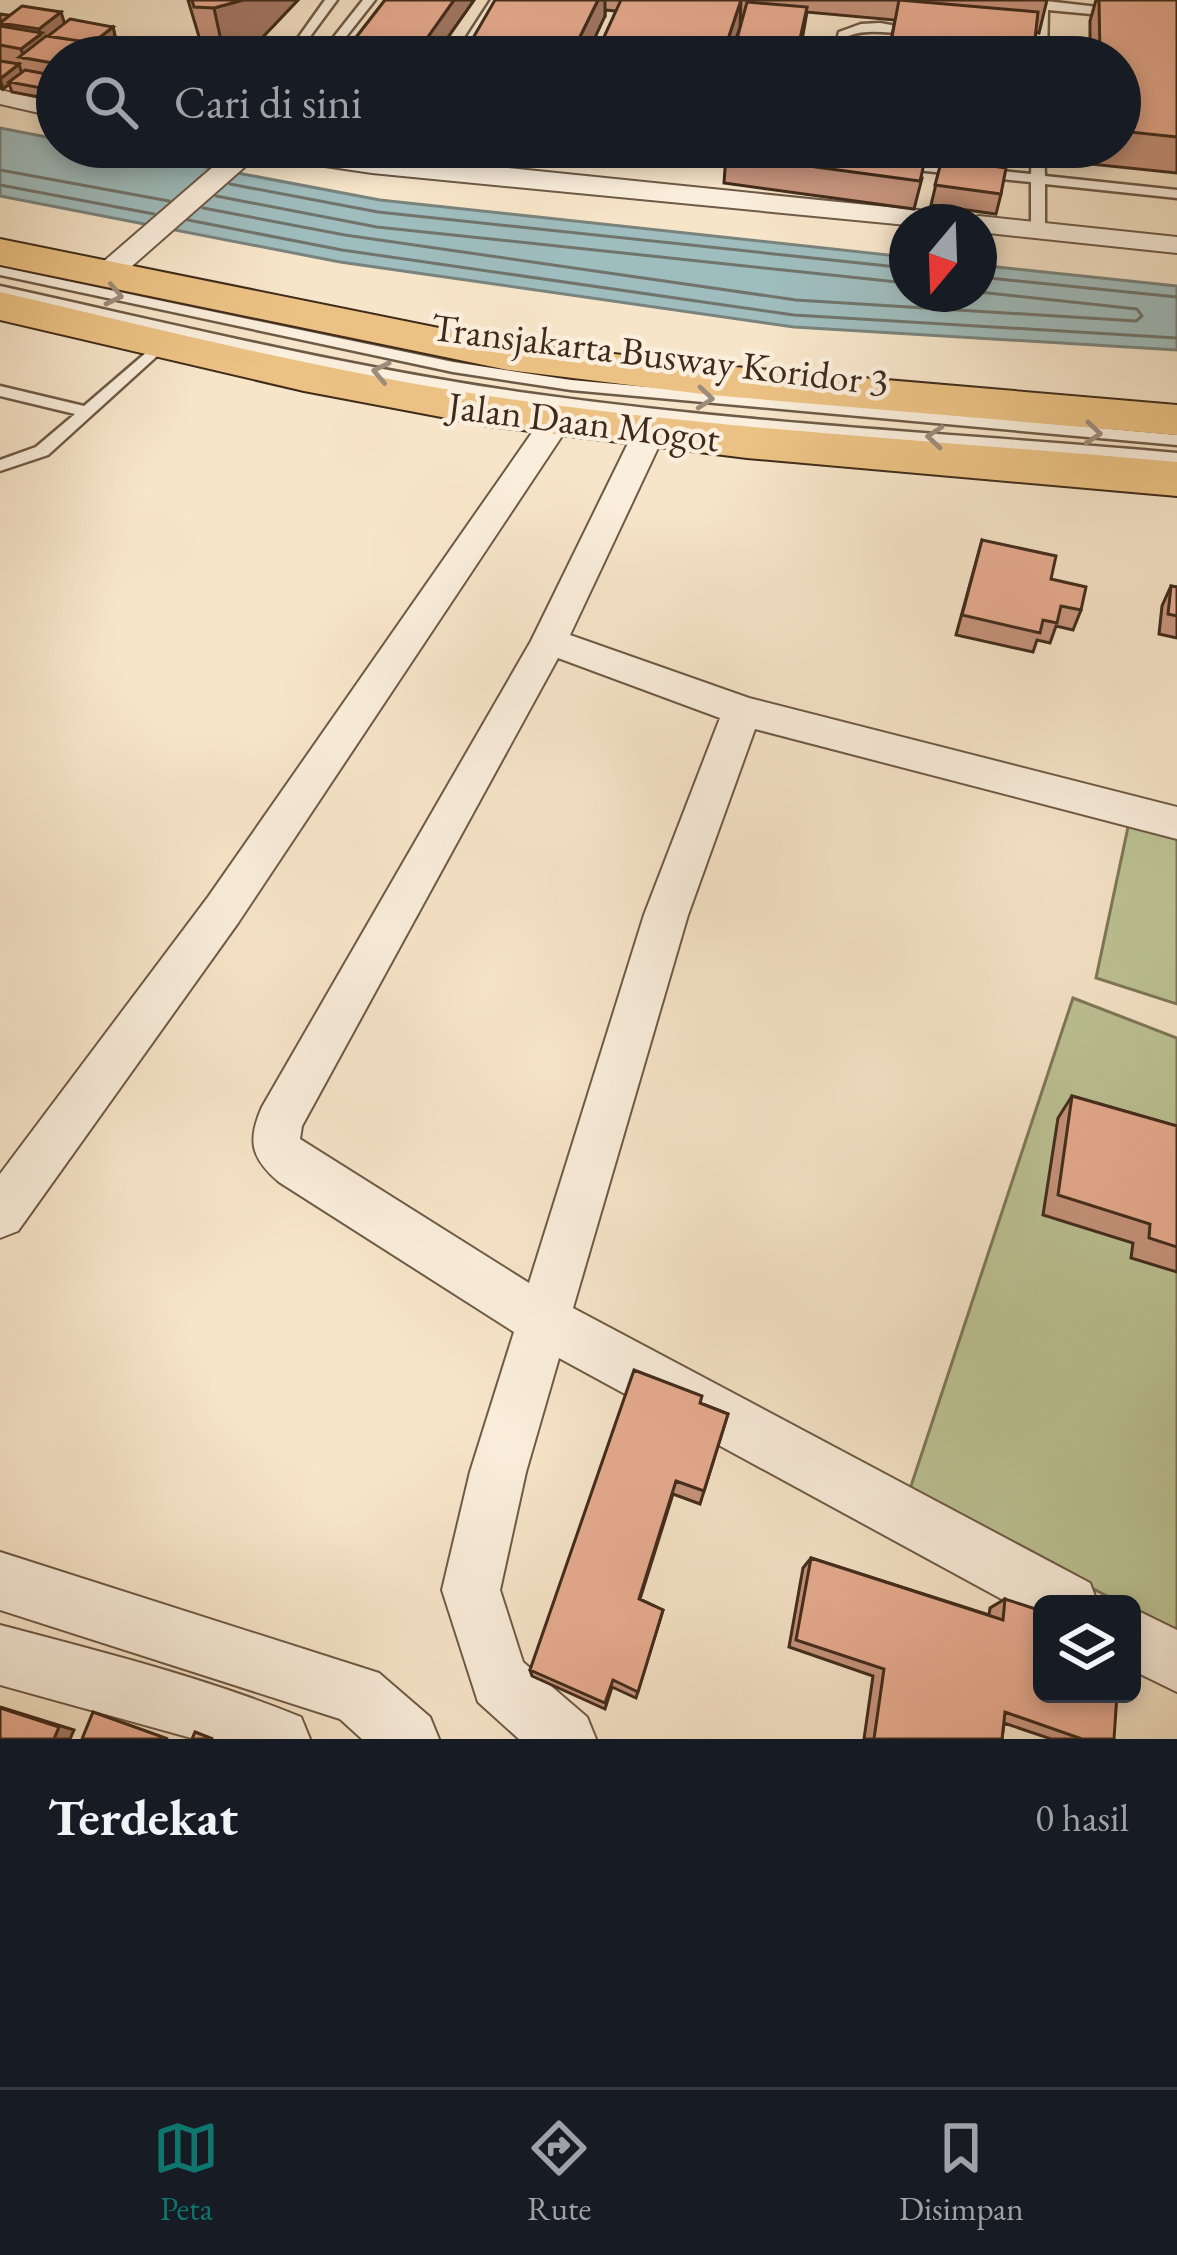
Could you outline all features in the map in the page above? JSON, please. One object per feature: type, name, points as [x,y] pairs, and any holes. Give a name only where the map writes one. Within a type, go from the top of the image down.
[{"type":"highway","name":"Jalan Daan Mogot","points":[[0,252],[118,264],[508,356],[711,380],[1177,420]]},
{"type":"highway","name":"Jalan Daan Mogot","points":[[0,306],[339,384],[556,421],[1177,479]]},
{"type":"street","points":[[0,97],[36,105]]},
{"type":"street","points":[[118,264],[227,168]]},
{"type":"street","points":[[403,168],[889,215]]},
{"type":"street","points":[[997,226],[1177,245]]},
{"type":"street","points":[[0,1214],[223,910],[556,421]]},
{"type":"street","points":[[650,433],[549,641],[275,1135],[275,1148],[542,1319],[1052,1595]]},
{"type":"street","points":[[549,641],[742,711],[1177,823]]},
{"type":"street","points":[[566,1739],[499,1681],[471,1590],[498,1472],[665,915],[742,711]]},
{"type":"street","points":[[0,1582],[358,1694],[408,1739]]},
{"type":"street","points":[[1141,1643],[1177,1662]]},
{"type":"street","points":[[0,1655],[174,1700],[279,1739]]},
{"type":"lane","points":[[305,36],[331,0]]},
{"type":"lane","points":[[341,36],[369,0]]},
{"type":"lane","points":[[474,36],[497,0]]},
{"type":"lane","points":[[1042,36],[1043,3],[1177,19]]},
{"type":"lane","points":[[843,36],[858,27],[937,33]]},
{"type":"lane","points":[[935,168],[1177,194]]},
{"type":"lane","points":[[1037,168],[1038,230]]},
{"type":"lane","name":"Transjakarta Busway Koridor 3","points":[[0,271],[453,367],[571,385],[1177,440]]},
{"type":"lane","name":"Transjakarta Busway Koridor 3","points":[[0,290],[396,375],[530,398],[1177,458]]},
{"type":"lane","points":[[0,466],[42,452],[162,344]]},
{"type":"lane","points":[[0,391],[87,412]]},
{"type":"green space","points":[[1134,799],[1177,812],[1177,1004],[1096,978]]},
{"type":"green space","points":[[1073,998],[1177,1038],[1177,1631],[1141,1613],[1141,1595],[1105,1595],[908,1495]]},
{"type":"water","points":[[0,128],[36,135],[36,168],[211,168],[380,200],[889,255],[889,312],[997,312],[997,267],[1177,286],[1177,350],[794,327],[340,262],[0,196]]},
{"type":"building","points":[[192,0],[243,0],[214,8],[194,7]]},
{"type":"building","points":[[385,0],[454,0],[428,36],[357,36]]},
{"type":"building","points":[[495,0],[598,0],[580,36],[474,36]]},
{"type":"building","points":[[621,0],[741,0],[729,36],[605,36]]},
{"type":"building","points":[[899,0],[1038,12],[1035,36],[892,36]]},
{"type":"building","points":[[1099,0],[1177,0],[1177,137],[1141,133],[1141,36],[1100,36]]},
{"type":"building","points":[[747,2],[807,7],[801,36],[738,36]]},
{"type":"building","points":[[22,6],[61,12],[39,29],[0,23]]},
{"type":"building","points":[[70,19],[113,27],[101,36],[48,36]]},
{"type":"building","points":[[0,26],[42,33],[21,49],[0,45]]},
{"type":"building","points":[[36,44],[36,60],[19,57]]},
{"type":"building","points":[[0,61],[19,64],[0,79]]},
{"type":"building","points":[[25,70],[36,72],[36,87],[9,82]]},
{"type":"building","points":[[823,168],[923,168],[920,181]]},
{"type":"building","points":[[940,168],[1006,168],[1001,194],[935,185]]},
{"type":"building","points":[[982,540],[1056,556],[1051,579],[1086,587],[1081,610],[1061,606],[1057,623],[1043,620],[1040,633],[962,615]]},
{"type":"building","points":[[1171,586],[1177,587],[1177,616],[1168,614]]},
{"type":"building","points":[[1072,1096],[1177,1126],[1177,1247],[1149,1238],[1150,1224],[1058,1195]]},
{"type":"building","points":[[634,1370],[702,1396],[700,1403],[728,1414],[704,1491],[676,1481],[639,1599],[663,1610],[638,1692],[613,1680],[605,1703],[530,1670]]},
{"type":"building","points":[[811,1558],[1003,1620],[1005,1599],[1033,1608],[1033,1703],[1116,1703],[1114,1739],[1082,1739],[1005,1712],[1002,1739],[874,1739],[884,1669],[796,1640]]},
{"type":"building","points":[[0,1708],[59,1727],[54,1739],[0,1739]]},
{"type":"building","points":[[93,1712],[168,1739],[82,1739]]}]
